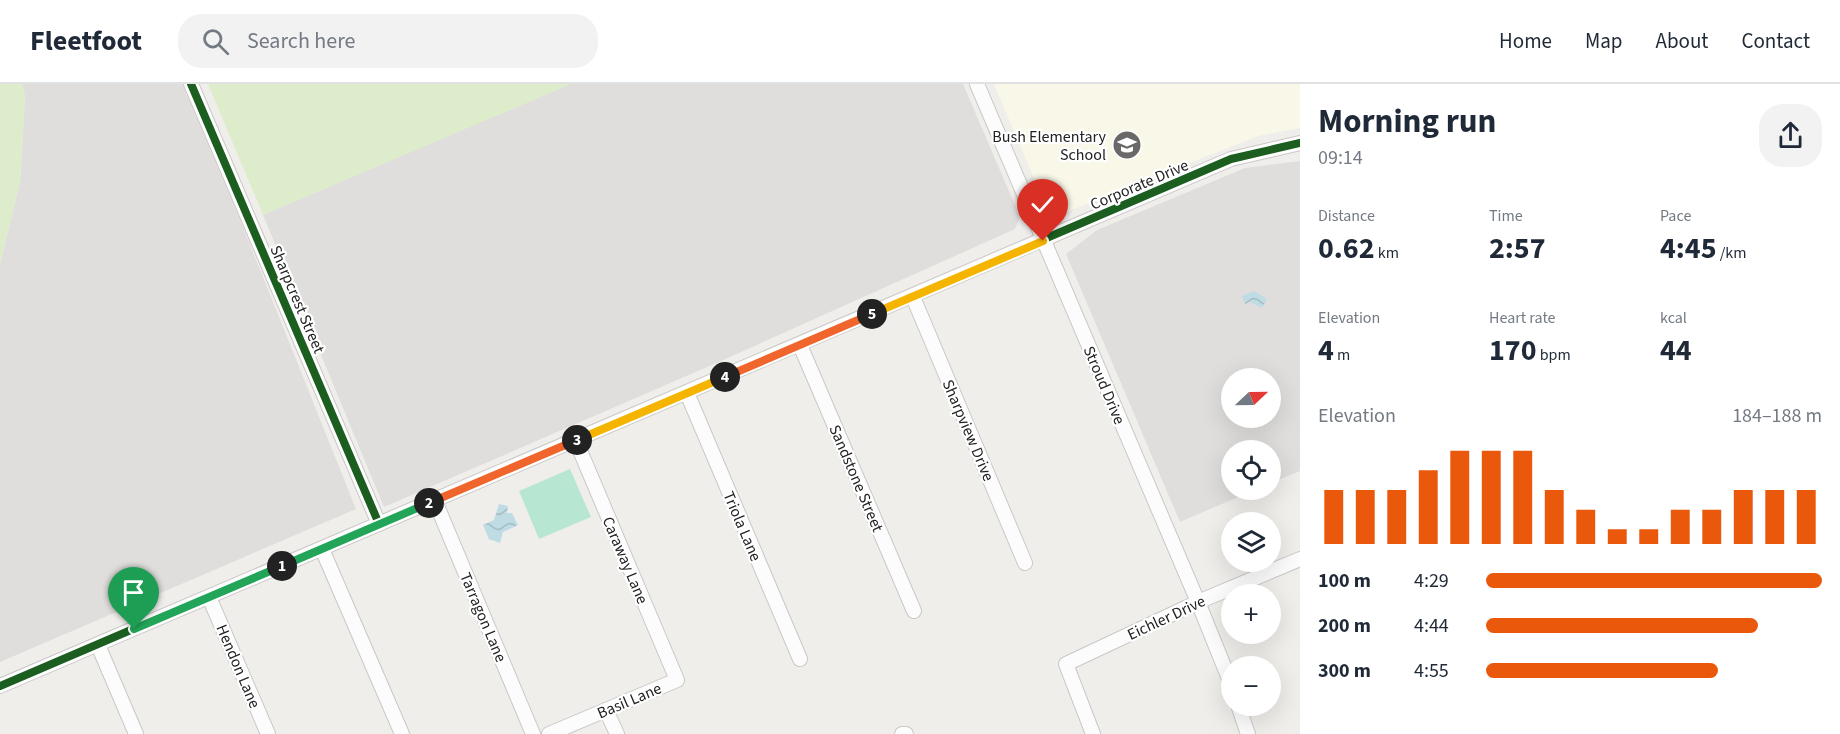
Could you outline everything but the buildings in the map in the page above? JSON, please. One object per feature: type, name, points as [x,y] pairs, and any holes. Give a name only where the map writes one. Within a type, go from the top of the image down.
[{"type":"street","name":"Sharpcrest Street","points":[[192,84],[379,524]]},
{"type":"street","name":"Stroud Drive","points":[[977,84],[1221,659]]},
{"type":"street","name":"Corporate Drive","points":[[0,686],[1231,159],[1300,143]]},
{"type":"street","name":"Sharpview Drive","points":[[912,297],[1025,563]]},
{"type":"street","name":"Sandstone Street","points":[[800,345],[914,610]]},
{"type":"street","name":"Triola Lane","points":[[687,393],[800,659]]},
{"type":"street","name":"Caraway Lane","points":[[576,441],[677,680]]},
{"type":"street","name":"Tarragon Lane","points":[[435,501],[533,734]]},
{"type":"street","points":[[322,549],[402,734]]},
{"type":"street","name":"Eichler Drive","points":[[1093,734],[1066,664],[1198,602],[1300,559]]},
{"type":"street","name":"Hendon Lane","points":[[209,597],[268,734]]},
{"type":"street","points":[[98,645],[136,734]]},
{"type":"street","name":"Basil Lane","points":[[549,734],[677,680]]},
{"type":"street","points":[[606,710],[617,734]]},
{"type":"street","points":[[1242,716],[1248,734]]},
{"type":"shaded area","points":[[22,84],[182,84],[241,222],[356,509],[0,662],[0,264],[20,182],[25,97]]},
{"type":"shaded area","points":[[570,84],[963,84],[1020,217],[1015,229],[712,365],[384,507],[263,215]]},
{"type":"shaded area","name":"Bush Elementary School","points":[[994,84],[1300,84],[1300,128],[1258,136],[1051,218]]},
{"type":"shaded area","points":[[1300,161],[1300,471],[1281,479],[1281,440],[1221,440],[1221,500],[1231,500],[1180,522],[1066,254],[1097,230],[1245,168]]},
{"type":"green space","points":[[0,84],[22,84],[25,97],[20,182],[0,264]]},
{"type":"green space","points":[[208,84],[571,84],[263,215]]},
{"type":"green space","points":[[570,469],[591,517],[539,539],[519,491]]},
{"type":"water","points":[[1254,291],[1267,299],[1262,308],[1250,302],[1245,304],[1242,296]]},
{"type":"water","points":[[499,504],[508,506],[507,513],[512,513],[518,525],[503,532],[500,543],[489,539],[483,525],[494,520]]},
{"type":"cycle path","points":[[191,84],[379,524]]},
{"type":"cycle path","points":[[0,686],[1231,159],[1300,143]]},
{"type":"place","name":"Bush Elementary School","points":[[1127,145]]},
{"type":"route","points":[[134,629],[1043,241]]}]
